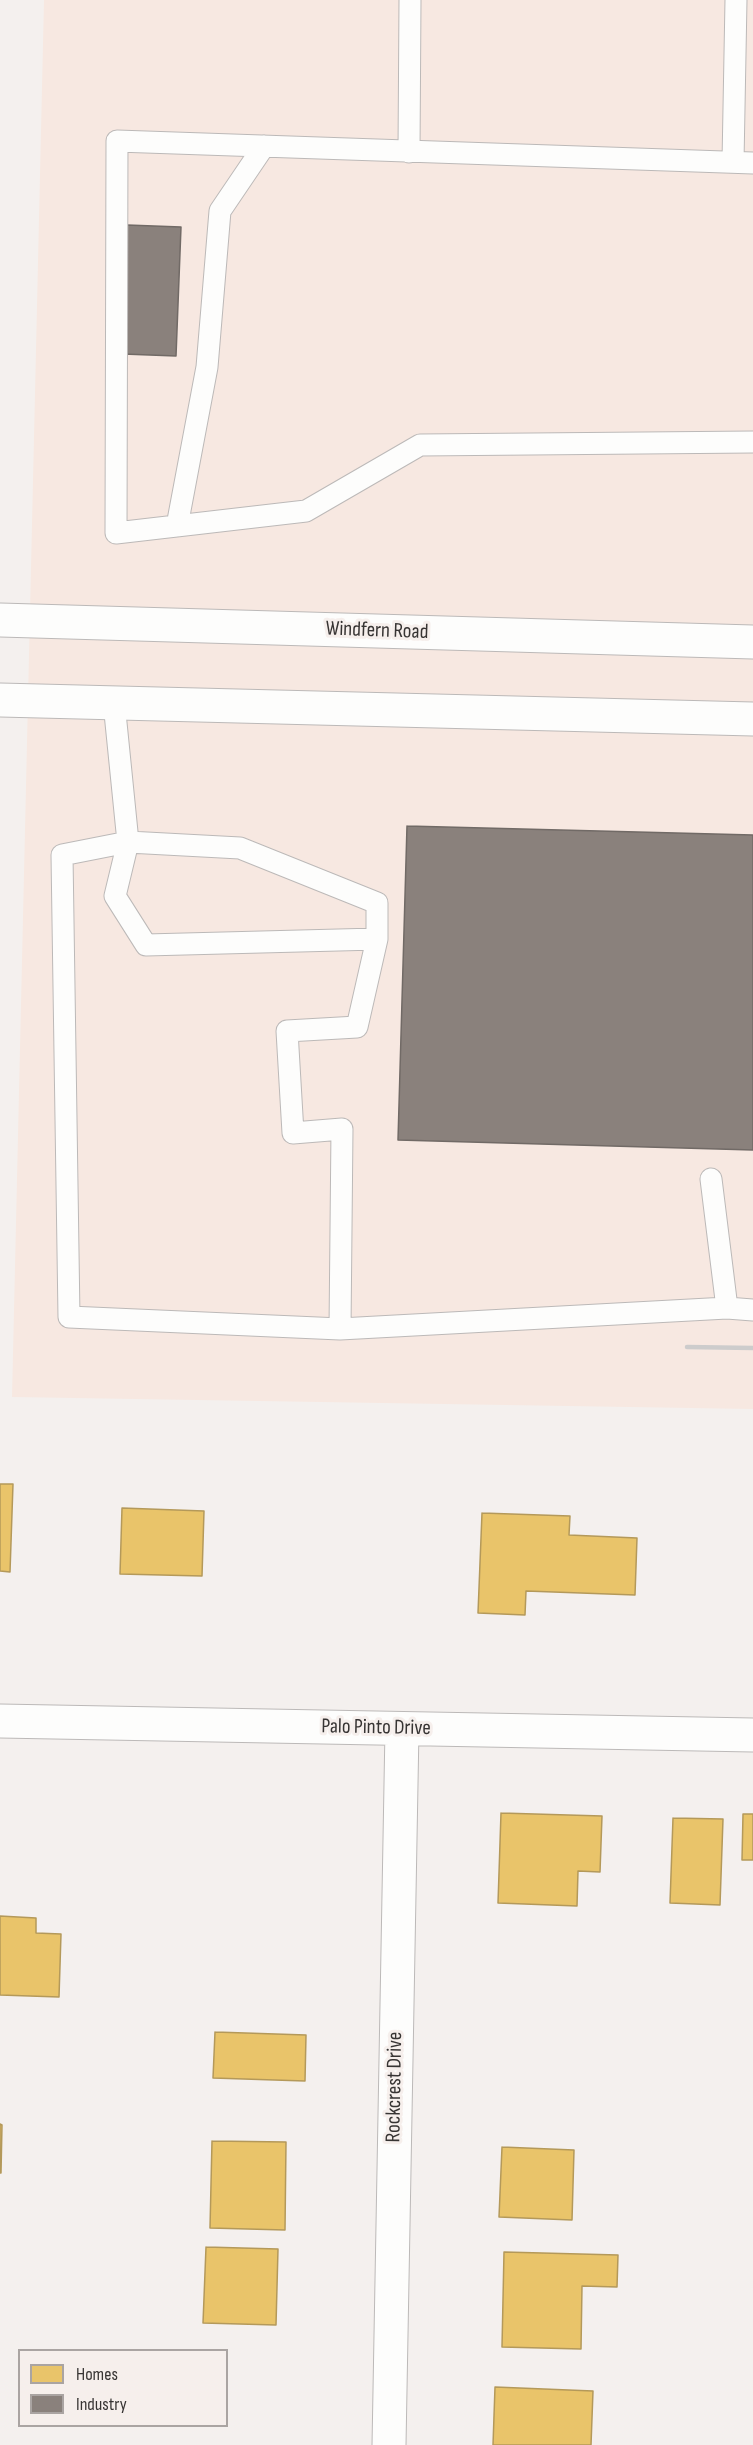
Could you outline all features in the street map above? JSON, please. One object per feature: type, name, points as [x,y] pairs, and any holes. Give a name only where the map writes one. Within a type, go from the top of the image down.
[{"type":"street","name":"Windfern Road","points":[[0,620],[753,642]]},
{"type":"street","points":[[0,700],[753,719]]},
{"type":"street","name":"Palo Pinto Drive","points":[[0,1721],[753,1735]]},
{"type":"street","name":"Rockcrest Drive","points":[[389,2445],[402,1729]]},
{"type":"lane","points":[[409,152],[410,0]]},
{"type":"lane","points":[[736,0],[743,163],[117,141],[116,533],[306,511],[420,445],[753,442]]},
{"type":"lane","points":[[177,526],[207,367],[220,211],[264,147]]},
{"type":"lane","points":[[114,703],[128,842],[115,896],[146,945],[377,939]]},
{"type":"lane","points":[[340,1329],[342,1130],[294,1133],[287,1031],[357,1027],[377,939],[377,903],[240,848],[128,842],[62,855],[69,1317],[340,1329],[728,1308],[753,1310]]},
{"type":"lane","points":[[711,1179],[728,1308]]},
{"type":"shaded area","points":[[44,0],[753,0],[753,1409],[12,1397]]},
{"type":"building: Homes","points":[[0,1484],[13,1484],[10,1572],[0,1571]]},
{"type":"building: Homes","points":[[122,1508],[204,1511],[202,1576],[120,1574]]},
{"type":"building: Homes","points":[[482,1513],[570,1516],[569,1535],[637,1538],[635,1595],[526,1591],[525,1615],[478,1613]]},
{"type":"building: Homes","points":[[501,1813],[602,1816],[600,1872],[578,1871],[577,1906],[498,1903]]},
{"type":"building: Homes","points":[[743,1814],[753,1814],[753,1860],[742,1860]]},
{"type":"building: Homes","points":[[673,1818],[723,1819],[720,1905],[670,1903]]},
{"type":"building: Homes","points":[[0,1916],[36,1918],[36,1933],[61,1934],[59,1997],[0,1995]]},
{"type":"building: Homes","points":[[215,2032],[306,2035],[305,2081],[213,2078]]},
{"type":"building: Homes","points":[[0,2124],[2,2125],[1,2173],[0,2173]]},
{"type":"building: Homes","points":[[212,2141],[286,2142],[285,2230],[210,2228]]},
{"type":"building: Homes","points":[[502,2147],[574,2150],[572,2220],[499,2217]]},
{"type":"building: Homes","points":[[206,2247],[278,2249],[276,2325],[203,2323]]},
{"type":"building: Homes","points":[[504,2252],[618,2255],[617,2287],[582,2286],[581,2349],[502,2347]]},
{"type":"building: Homes","points":[[495,2387],[593,2391],[591,2445],[493,2445]]},
{"type":"building: Industry","points":[[127,225],[181,227],[176,356],[123,354]]},
{"type":"building: Industry","points":[[407,826],[753,835],[753,1150],[398,1140]]},
{"type":"railway","points":[[687,1347],[753,1348]]}]
